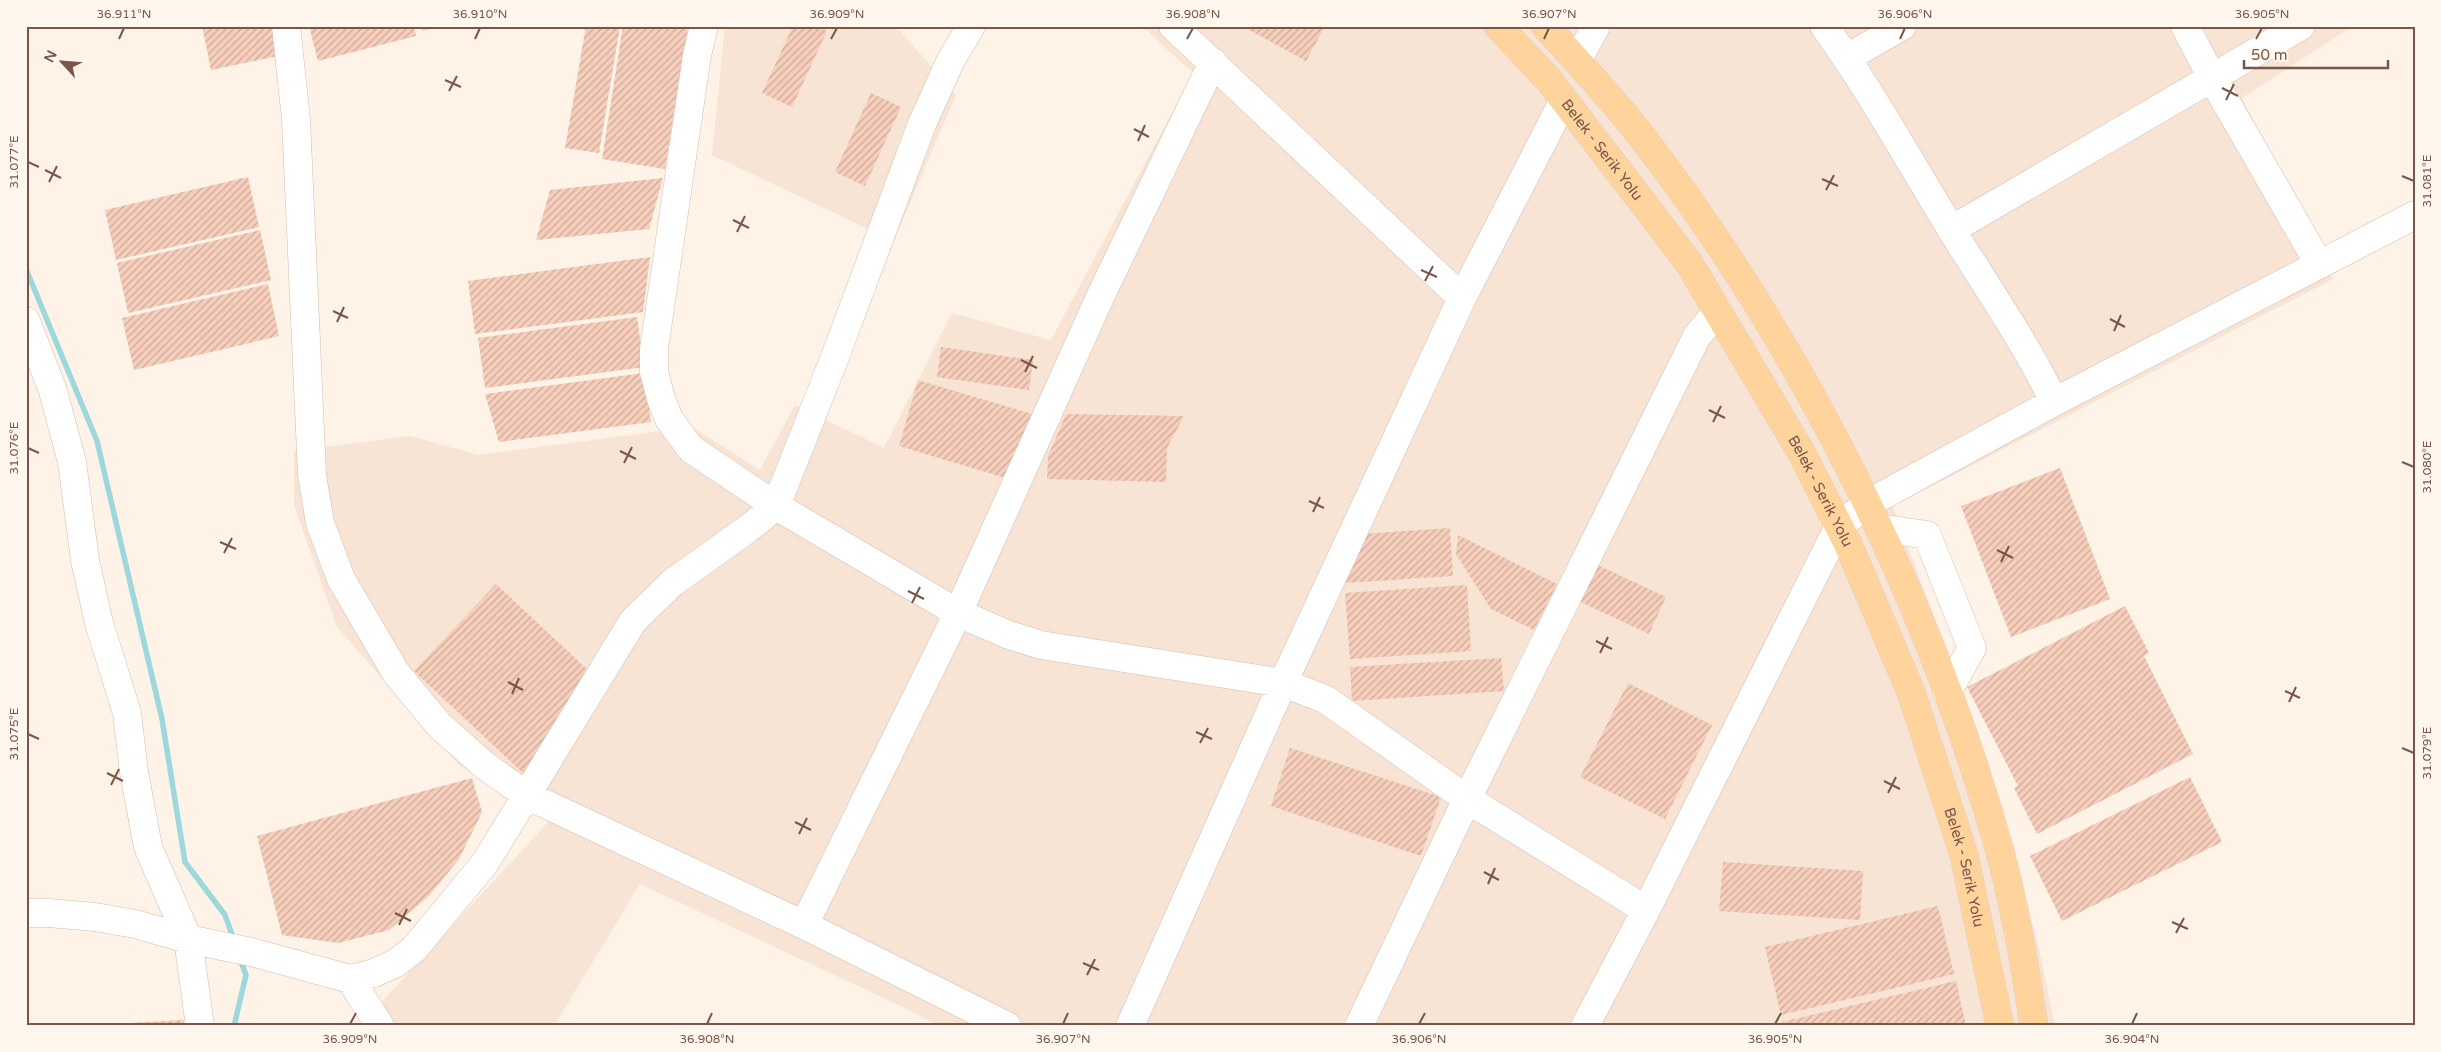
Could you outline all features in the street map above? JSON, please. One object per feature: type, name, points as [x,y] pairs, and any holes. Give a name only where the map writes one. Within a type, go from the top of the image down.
[{"type":"main road","name":"Belek - Serik Yolu","points":[[1498,26],[1548,79],[1690,263],[1801,452],[1839,526],[1911,692],[1964,855],[2000,1026]]},
{"type":"main road","points":[[1545,26],[1578,61],[1638,132],[1727,256],[1814,401],[1894,557],[1962,731],[1999,850],[2026,973],[2034,1026]]},
{"type":"street","points":[[286,26],[296,119],[312,476],[320,523],[341,579],[396,673],[439,725],[464,748],[526,795],[804,925],[1007,1026]]},
{"type":"street","points":[[704,26],[697,55],[654,349],[654,372],[661,399],[669,419],[692,449],[776,506],[958,613],[1010,635],[1041,645],[1283,683],[1325,699],[1467,799],[1646,910]]},
{"type":"street","points":[[26,914],[49,913],[95,917],[135,924],[350,979],[388,966],[414,949],[486,863],[633,621],[672,583],[749,528],[776,506],[835,357],[922,124],[950,62],[971,26]]},
{"type":"street","points":[[1173,26],[1462,298]]},
{"type":"street","points":[[1578,61],[1596,26]]},
{"type":"street","points":[[1824,26],[1847,58],[1951,230],[2032,356],[2054,402]]},
{"type":"street","points":[[1847,58],[1902,26]]},
{"type":"street","points":[[2185,26],[2212,78],[2320,264]]},
{"type":"street","points":[[1951,230],[2301,26]]},
{"type":"street","points":[[804,925],[958,613],[1101,295],[1213,62]]},
{"type":"street","points":[[1130,1026],[1283,683],[1462,298],[1564,100]]},
{"type":"street","points":[[1585,1026],[1646,910],[1839,526],[1866,504],[2054,402],[2415,215]]},
{"type":"street","points":[[1359,1026],[1467,799],[1697,336],[1707,321],[1718,311]]},
{"type":"street","points":[[26,321],[53,391],[72,462],[85,560],[100,623],[127,713],[134,772],[148,847],[188,939],[200,1026]]},
{"type":"street","points":[[1879,528],[1927,535],[1972,648],[1947,692]]},
{"type":"street","points":[[350,979],[380,1026]]},
{"type":"shaded area","points":[[725,26],[896,26],[956,95],[894,241],[712,155]]},
{"type":"shaded area","points":[[1142,26],[2353,26],[2242,98],[2333,279],[1893,506],[1979,739],[2038,943],[2055,1026],[939,1026],[905,1008],[640,884],[554,1026],[395,1026],[377,1007],[551,819],[459,765],[337,627],[294,505],[294,451],[410,436],[478,455],[692,427],[760,470],[795,405],[884,448],[952,313],[1051,340],[1193,73]]},
{"type":"building","points":[[202,26],[272,26],[278,56],[211,70]]},
{"type":"building","points":[[309,26],[414,26],[416,36],[318,61]]},
{"type":"building","points":[[421,26],[438,26],[438,27],[422,31]]},
{"type":"building","points":[[586,26],[620,26],[599,153],[565,148]]},
{"type":"building","points":[[623,26],[688,27],[665,169],[602,159]]},
{"type":"building","points":[[793,26],[816,26],[827,31],[792,107],[762,93]]},
{"type":"building","points":[[1242,26],[1325,26],[1306,61]]},
{"type":"building","points":[[871,93],[901,107],[865,186],[835,172]]},
{"type":"building","points":[[248,177],[259,227],[116,260],[105,210]]},
{"type":"building","points":[[663,178],[649,229],[536,240],[550,190]]},
{"type":"building","points":[[260,230],[271,280],[128,313],[117,263]]},
{"type":"building","points":[[650,257],[643,312],[475,334],[468,281]]},
{"type":"building","points":[[268,284],[279,336],[134,370],[122,318]]},
{"type":"building","points":[[637,317],[644,367],[485,388],[478,338]]},
{"type":"building","points":[[941,347],[1033,360],[1029,390],[937,377]]},
{"type":"building","points":[[644,373],[651,422],[499,442],[485,394]]},
{"type":"building","points":[[918,380],[1032,414],[1012,480],[899,446]]},
{"type":"building","points":[[1066,414],[1184,416],[1167,448],[1166,482],[1047,479],[1048,456]]},
{"type":"building","points":[[2060,468],[2110,599],[2011,637],[1961,506]]},
{"type":"building","points":[[1450,528],[1453,576],[1345,583],[1362,534]]},
{"type":"building","points":[[1458,535],[1557,584],[1534,630],[1491,609],[1456,554]]},
{"type":"building","points":[[1591,562],[1666,597],[1649,634],[1574,599]]},
{"type":"building","points":[[496,584],[591,673],[526,776],[414,671]]},
{"type":"building","points":[[1467,585],[1471,651],[1350,659],[1345,593]]},
{"type":"building","points":[[2125,606],[2149,653],[2144,656],[2193,754],[2037,834],[2014,788],[2018,786],[1967,687]]},
{"type":"building","points":[[1501,658],[1504,691],[1352,701],[1350,667]]},
{"type":"building","points":[[1628,683],[1712,725],[1665,819],[1580,777]]},
{"type":"building","points":[[1290,748],[1441,797],[1421,856],[1271,806]]},
{"type":"building","points":[[2190,777],[2222,842],[2062,921],[2030,856]]},
{"type":"building","points":[[472,778],[482,812],[459,859],[429,896],[389,930],[338,943],[282,935],[257,836]]},
{"type":"building","points":[[1723,862],[1863,871],[1860,920],[1719,911]]},
{"type":"building","points":[[1938,906],[1954,974],[1781,1015],[1765,947]]},
{"type":"building","points":[[1956,981],[1966,1026],[1783,1026],[1782,1022]]},
{"type":"building","points":[[184,1020],[184,1026],[111,1026],[111,1024]]},
{"type":"waterway","points":[[26,269],[97,441],[162,719],[185,862],[225,915],[234,940]]},
{"type":"waterway","points":[[234,1026],[246,975],[240,959]]}]
